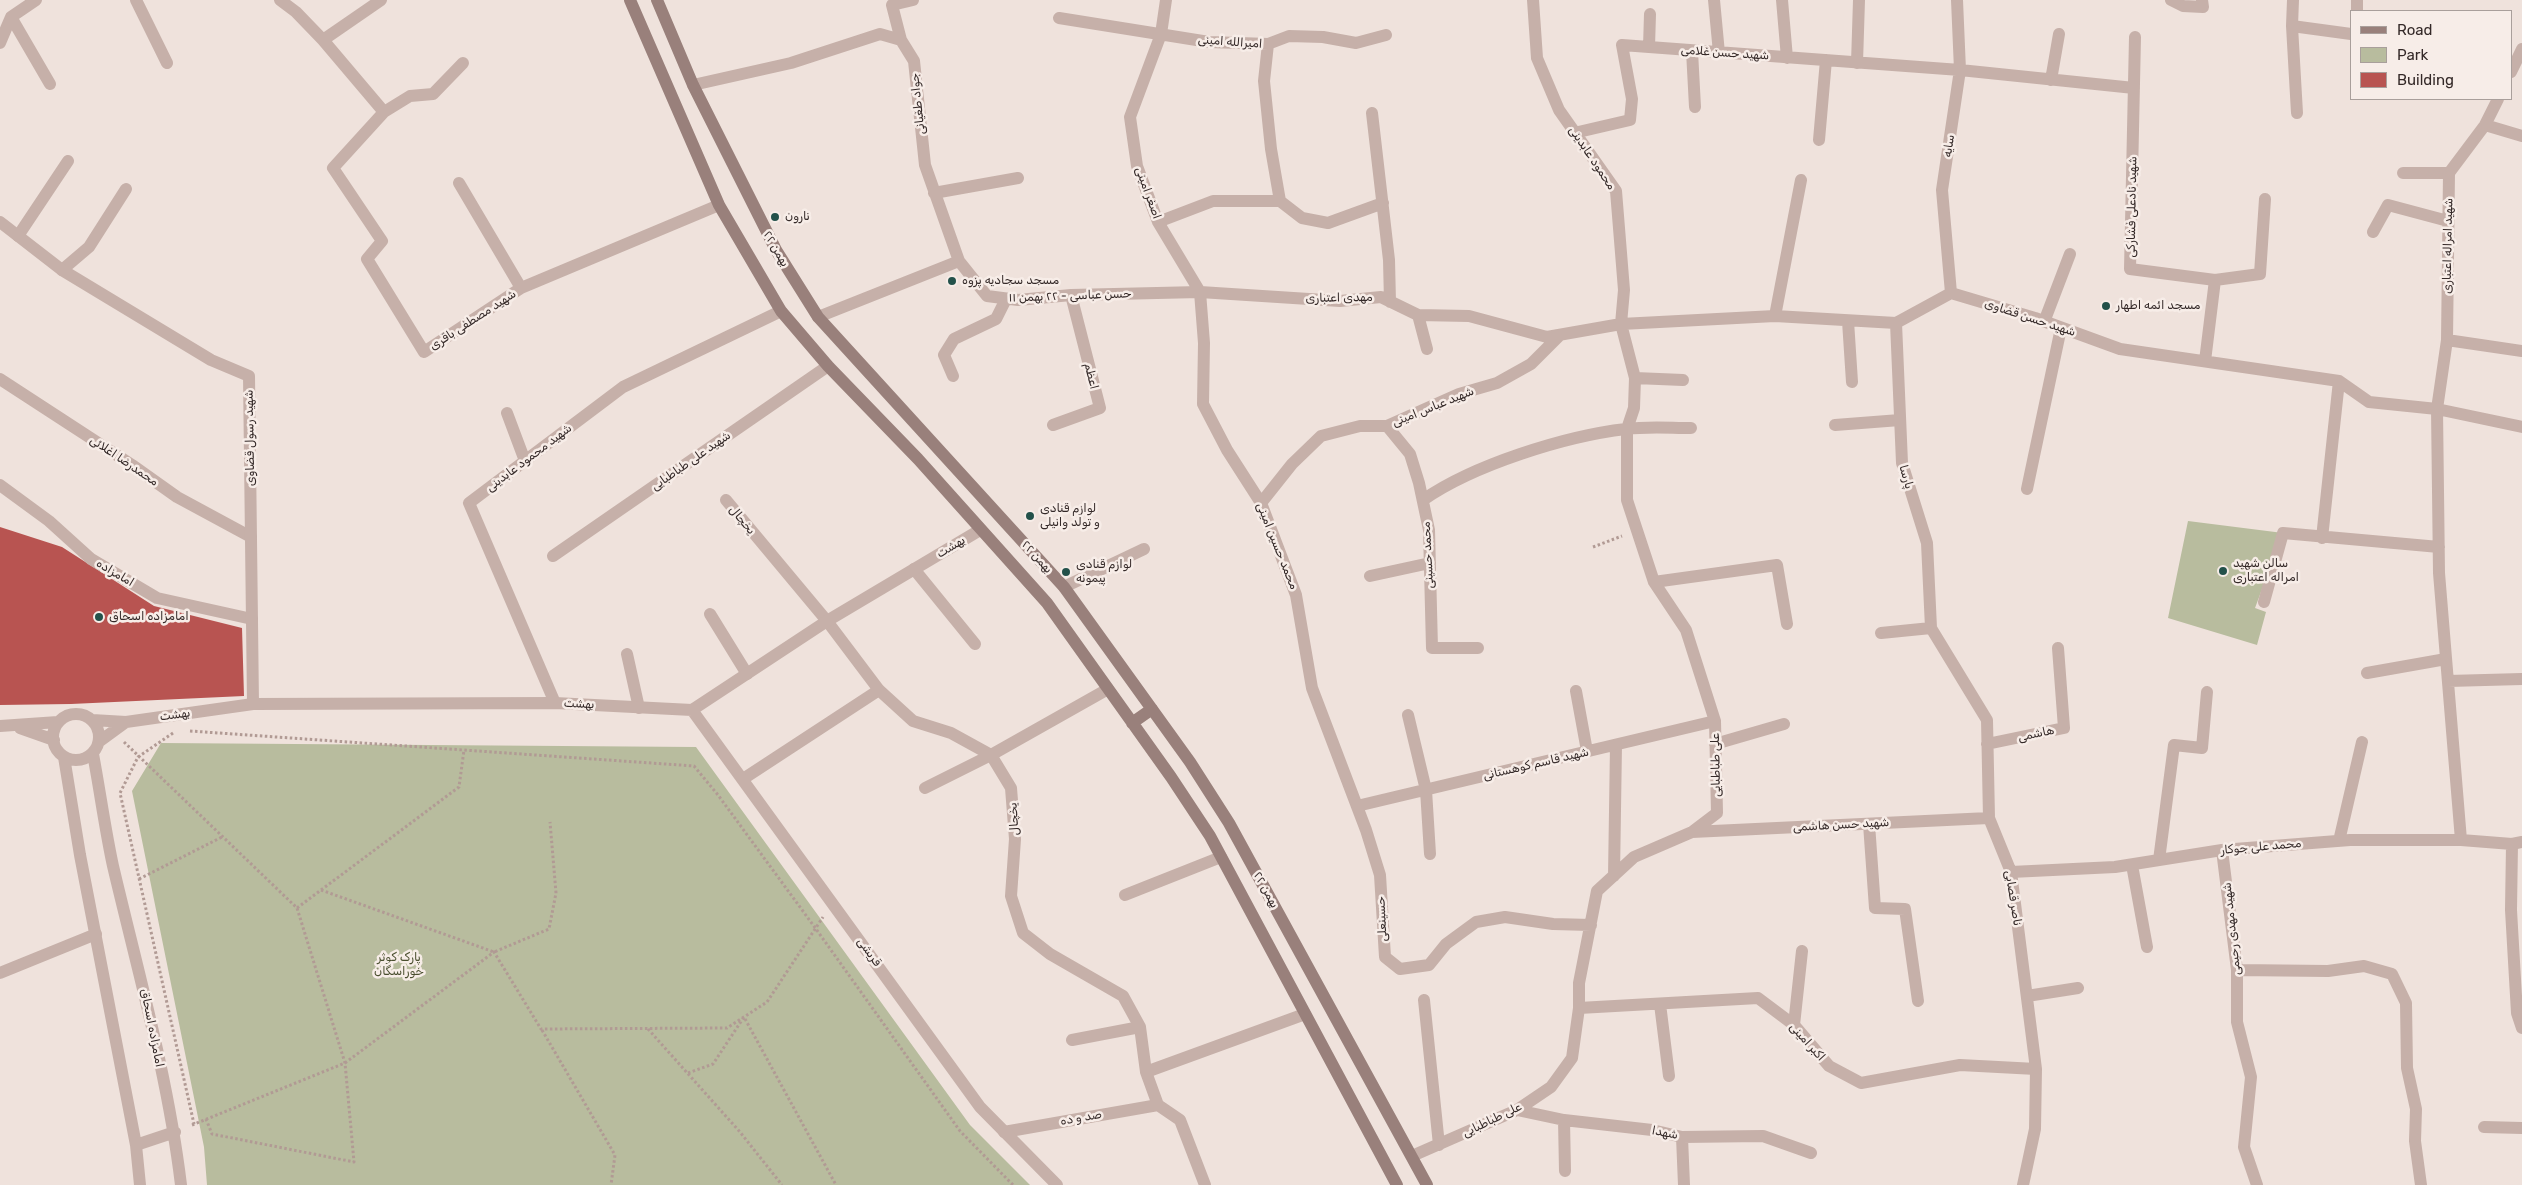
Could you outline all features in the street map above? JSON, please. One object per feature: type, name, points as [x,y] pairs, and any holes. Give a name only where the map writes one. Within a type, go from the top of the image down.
[{"type":"main road","name":"۲۲ بهمن","points":[[630,0],[719,205],[781,311],[828,366],[918,459],[1047,604],[1171,776],[1221,857],[1398,1185]]},
{"type":"main road","name":"۲۲ بهمن","points":[[657,0],[693,85],[776,250],[818,317],[1064,588],[1190,762],[1229,823],[1427,1185]]},
{"type":"main road","points":[[1132,723],[1152,709]]},
{"type":"street","points":[[0,43],[10,17],[36,0]]},
{"type":"street","points":[[136,0],[167,62]]},
{"type":"street","points":[[280,0],[296,12],[323,40],[384,112]]},
{"type":"street","points":[[323,40],[380,0]]},
{"type":"street","points":[[693,85],[791,63],[880,34],[900,40],[892,5],[912,0]]},
{"type":"street","name":"اصغر امینی","points":[[1166,0],[1161,34],[1130,116],[1137,166],[1158,222],[1200,292]]},
{"type":"street","name":"محمود عابدینی","points":[[1533,0],[1537,58],[1559,110],[1616,191],[1624,290],[1622,324]]},
{"type":"street","points":[[1714,0],[1720,53]]},
{"type":"street","points":[[1782,0],[1787,58]]},
{"type":"street","points":[[1857,63],[1859,0]]},
{"type":"street","name":"سایه","points":[[1951,293],[1942,190],[1960,70],[1957,0]]},
{"type":"street","points":[[2171,0],[2183,6],[2203,7],[2202,0]]},
{"type":"street","points":[[2293,0],[2292,26],[2297,113]]},
{"type":"street","points":[[1649,48],[1650,14]]},
{"type":"street","points":[[10,17],[50,84]]},
{"type":"street","name":"امیرالله امینی","points":[[1059,18],[1209,42],[1268,44],[1289,36],[1324,38],[1356,43],[1386,35]]},
{"type":"street","points":[[2292,26],[2350,34]]},
{"type":"street","points":[[2051,80],[2059,34]]},
{"type":"street","name":"شهید نادعلی فشارکی","points":[[2135,37],[2130,270],[2215,280]]},
{"type":"street","name":"جواد طغیانی","points":[[900,40],[914,61],[925,165],[959,262]]},
{"type":"street","points":[[1268,44],[1264,81],[1271,149],[1280,201]]},
{"type":"street","name":"شهید حسن غلامی","points":[[1574,133],[1630,120],[1632,99],[1622,46],[1960,70],[2134,88]]},
{"type":"street","points":[[1692,50],[1695,107]]},
{"type":"street","points":[[2512,69],[2517,54]]},
{"type":"street","points":[[1819,140],[1826,60]]},
{"type":"street","name":"شهید مصطفی باقری","points":[[463,63],[433,94],[410,96],[384,112],[333,168],[382,241],[367,259],[424,352],[521,288],[719,205]]},
{"type":"street","points":[[2403,173],[2449,173],[2485,125],[2498,100]]},
{"type":"street","points":[[1372,113],[1389,260],[1390,302]]},
{"type":"street","points":[[2485,125],[2522,136]]},
{"type":"street","points":[[18,236],[68,160]]},
{"type":"street","name":"شهید امراله اعتباری","points":[[2449,173],[2447,340],[2437,408],[2439,547],[2461,840]]},
{"type":"street","points":[[934,193],[1018,178]]},
{"type":"street","points":[[1775,316],[1801,180]]},
{"type":"street","points":[[459,183],[521,288]]},
{"type":"street","points":[[62,270],[88,247],[126,189]]},
{"type":"street","points":[[2205,361],[2215,280],[2260,274],[2265,199]]},
{"type":"street","points":[[1158,222],[1214,201],[1280,201],[1302,218],[1328,223],[1383,203]]},
{"type":"street","points":[[2373,232],[2388,205],[2448,221]]},
{"type":"street","name":"شهید رسول قضاوی","points":[[0,222],[62,270],[211,360],[249,376],[253,704]]},
{"type":"street","points":[[2044,322],[2070,254]]},
{"type":"street","points":[[818,317],[959,262]]},
{"type":"street","name":"حسن عباسی - ۲۲ بهمن ۱۱","points":[[959,262],[987,296],[1006,299],[1018,300],[1071,295],[1200,292]]},
{"type":"street","name":"مهدی اعتباری","points":[[1200,292],[1340,301],[1381,297],[1418,315],[1469,316],[1547,337],[1622,324]]},
{"type":"street","name":"محمد حسین امینی","points":[[1200,292],[1204,344],[1204,404],[1227,450],[1261,503],[1296,595],[1312,688],[1357,806]]},
{"type":"street","points":[[1622,324],[1775,316],[1896,323],[1951,293]]},
{"type":"street","name":"شهید حسن قضاوی","points":[[1951,293],[2044,322],[2120,349],[2339,381],[2369,402],[2437,408],[2522,427]]},
{"type":"street","name":"اعظم","points":[[1053,425],[1100,408],[1071,295]]},
{"type":"street","points":[[953,376],[944,355],[954,339],[996,319],[1006,299]]},
{"type":"street","name":"شهید محمود عابدینی","points":[[555,703],[469,503],[623,387],[781,311]]},
{"type":"street","points":[[1418,315],[1427,350]]},
{"type":"street","points":[[1848,321],[1852,382]]},
{"type":"street","name":"پارسا","points":[[1896,323],[1902,463],[1926,542],[1931,628]]},
{"type":"street","name":"علی طباطبایی","points":[[1412,1156],[1517,1110],[1551,1087],[1572,1058],[1579,1008],[1580,983],[1597,891],[1634,857],[1692,832],[1717,813],[1715,721],[1686,630],[1654,582],[1627,500],[1627,429],[1634,408],[1635,378],[1622,324]]},
{"type":"street","points":[[2027,489],[2061,328]]},
{"type":"street","name":"شهید عباس امینی","points":[[1261,503],[1292,464],[1321,436],[1360,426],[1387,426],[1459,394],[1497,383],[1531,364],[1560,335]]},
{"type":"street","points":[[2447,340],[2522,351]]},
{"type":"street","name":"شهید علی طباطبایی","points":[[553,556],[828,366]]},
{"type":"street","points":[[1635,378],[1683,380]]},
{"type":"street","name":"محمدرضا اغلائی","points":[[0,379],[132,465],[177,497],[251,537]]},
{"type":"street","points":[[2322,538],[2339,381]]},
{"type":"street","points":[[507,413],[525,461]]},
{"type":"street","points":[[1835,424],[1900,420]]},
{"type":"street","name":"محمد حسینی","points":[[1387,426],[1410,454],[1423,500],[1429,530],[1432,648],[1478,648]]},
{"type":"street","points":[[1423,500],[1446,484],[1469,473],[1556,444],[1627,429],[1691,428]]},
{"type":"street","name":"امامزاده","points":[[0,485],[49,521],[91,559],[157,598],[252,619]]},
{"type":"street","name":"یخچال","points":[[726,500],[827,621],[879,690],[913,721],[951,733],[991,755],[1011,788],[1015,839],[1011,896],[1024,933],[1050,954],[1123,996],[1140,1027],[1146,1072],[1158,1105]]},
{"type":"street","name":"بهشت","points":[[92,720],[126,722],[253,704],[555,703],[692,710],[827,621],[980,530]]},
{"type":"street","points":[[2264,602],[2283,533],[2439,547]]},
{"type":"street","points":[[1064,588],[1144,548]]},
{"type":"street","points":[[1370,576],[1430,563]]},
{"type":"street","points":[[1654,582],[1777,564],[1787,624]]},
{"type":"street","points":[[914,569],[975,644]]},
{"type":"street","points":[[710,614],[747,674]]},
{"type":"street","points":[[1881,633],[1931,628]]},
{"type":"street","name":"ناصر قصابی","points":[[1931,628],[1987,720],[1989,818],[2012,872],[2036,1069],[2035,1129],[2023,1185]]},
{"type":"street","name":"هاشمی","points":[[1987,744],[2064,728],[2058,648]]},
{"type":"street","points":[[627,654],[639,708]]},
{"type":"street","points":[[2367,673],[2446,659]]},
{"type":"street","points":[[2448,680],[2509,681],[2522,679]]},
{"type":"street","points":[[925,788],[991,755],[1108,689]]},
{"type":"street","points":[[743,779],[879,690]]},
{"type":"street","points":[[1576,691],[1587,751]]},
{"type":"street","points":[[2159,860],[2174,745],[2202,748],[2207,692]]},
{"type":"street","name":"قریشی","points":[[692,710],[980,1107],[1057,1185]]},
{"type":"street","points":[[0,726],[15,727],[58,722],[71,714],[79,714],[92,720],[100,733],[100,740],[93,754],[79,760],[64,757],[58,752],[54,740],[54,729],[58,722]]},
{"type":"street","points":[[1408,715],[1426,790],[1430,854]]},
{"type":"street","name":"شهید قاسم کوهستانی","points":[[1357,806],[1715,721]]},
{"type":"street","points":[[100,740],[126,722]]},
{"type":"street","points":[[1715,744],[1784,724]]},
{"type":"street","points":[[15,727],[54,740]]},
{"type":"street","points":[[2340,841],[2362,742]]},
{"type":"street","points":[[1614,876],[1616,745]]},
{"type":"street","name":"امامزاده اسحاق","points":[[93,754],[113,864],[143,984],[175,1132],[181,1185]]},
{"type":"street","points":[[64,757],[80,855],[136,1145],[140,1185]]},
{"type":"street","name":"حسینعلی","points":[[1357,806],[1380,875],[1385,957],[1400,969],[1429,965],[1446,944],[1476,922],[1505,917],[1553,924],[1591,925]]},
{"type":"street","name":"شهید حسن هاشمی","points":[[1692,832],[1989,818]]},
{"type":"street","points":[[1869,824],[1875,908],[1905,909],[1918,1001]]},
{"type":"street","name":"محمد علی جوکار","points":[[2012,872],[2132,865],[2222,850],[2340,841],[2461,840],[2517,843]]},
{"type":"street","points":[[2517,843],[2511,910],[2522,1028]]},
{"type":"street","name":"شهید مهدی رحیمی","points":[[2222,850],[2238,970],[2237,1022],[2251,1077],[2244,1147],[2257,1185]]},
{"type":"street","points":[[1125,895],[1221,857]]},
{"type":"street","points":[[2132,865],[2147,947]]},
{"type":"street","points":[[0,973],[96,934]]},
{"type":"street","points":[[1794,1025],[1802,951]]},
{"type":"street","points":[[2238,970],[2328,971],[2364,966],[2392,974],[2406,1003],[2407,1068],[2416,1109],[2414,1141],[2421,1185]]},
{"type":"street","points":[[2027,996],[2078,988]]},
{"type":"street","name":"اکبر امینی","points":[[1579,1008],[1758,998],[1794,1025],[1829,1066],[1861,1084],[1960,1065],[2036,1069]]},
{"type":"street","points":[[1424,1000],[1440,1145]]},
{"type":"street","points":[[1660,1004],[1669,1076]]},
{"type":"street","points":[[1146,1072],[1305,1014]]},
{"type":"street","points":[[1072,1040],[1140,1027]]},
{"type":"street","points":[[1158,1105],[1180,1120],[1204,1185]]},
{"type":"street","name":"صد و ده","points":[[1004,1132],[1158,1105]]},
{"type":"street","name":"شهدا","points":[[1517,1110],[1564,1120],[1652,1130],[1682,1137],[1763,1136],[1811,1153]]},
{"type":"street","points":[[1564,1120],[1565,1171]]},
{"type":"street","points":[[2484,1127],[2522,1128]]},
{"type":"street","points":[[136,1145],[175,1132]]},
{"type":"street","points":[[1682,1137],[1684,1185]]},
{"type":"path","points":[[1593,547],[1636,530]]},
{"type":"path","points":[[177,730],[138,758],[120,793],[194,1124]]},
{"type":"path","points":[[114,731],[138,758],[297,908],[345,1063],[354,1162],[212,1134],[206,1119]]},
{"type":"path","points":[[187,731],[694,766],[718,795],[816,929],[960,1131],[1013,1185]]},
{"type":"path","points":[[297,908],[459,787],[464,750]]},
{"type":"path","points":[[175,1132],[345,1063],[494,952],[549,929],[556,893],[550,822]]},
{"type":"path","points":[[139,879],[222,837]]},
{"type":"path","points":[[321,890],[494,952],[542,1029],[615,1155],[611,1185]]},
{"type":"path","points":[[542,1029],[727,1028],[767,1002],[833,902]]},
{"type":"path","points":[[688,1073],[713,1064],[744,1017]]},
{"type":"path","points":[[744,1017],[836,1185]]},
{"type":"path","points":[[648,1029],[740,1132],[782,1185]]},
{"type":"green space","name":"سالن شهید امراله اعتباری","points":[[2188,521],[2283,533],[2255,608],[2266,612],[2257,645],[2168,618]]},
{"type":"green space","name":"پارک کوثر خوراسگان","points":[[161,743],[696,747],[970,1125],[1030,1185],[207,1185],[204,1147],[132,791]]},
{"type":"building","name":"امامزاده اسحاق","points":[[0,527],[62,547],[154,606],[242,628],[244,696],[71,704],[0,705]]},
{"type":"place","name":"نارون","points":[[775,217]]},
{"type":"place","name":"مسجد سجادیه پزوه","points":[[952,281]]},
{"type":"place","name":"مسجد ائمه اطهار","points":[[2106,306]]},
{"type":"place","name":"لوازم قنادی و تولد وانیلی","points":[[1030,516]]},
{"type":"place","name":"سالن شهید امراله اعتباری","points":[[2223,571]]},
{"type":"place","name":"لوازم قنادی پیمونه","points":[[1066,572]]},
{"type":"place","name":"امامزاده اسحاق","points":[[99,617]]}]
